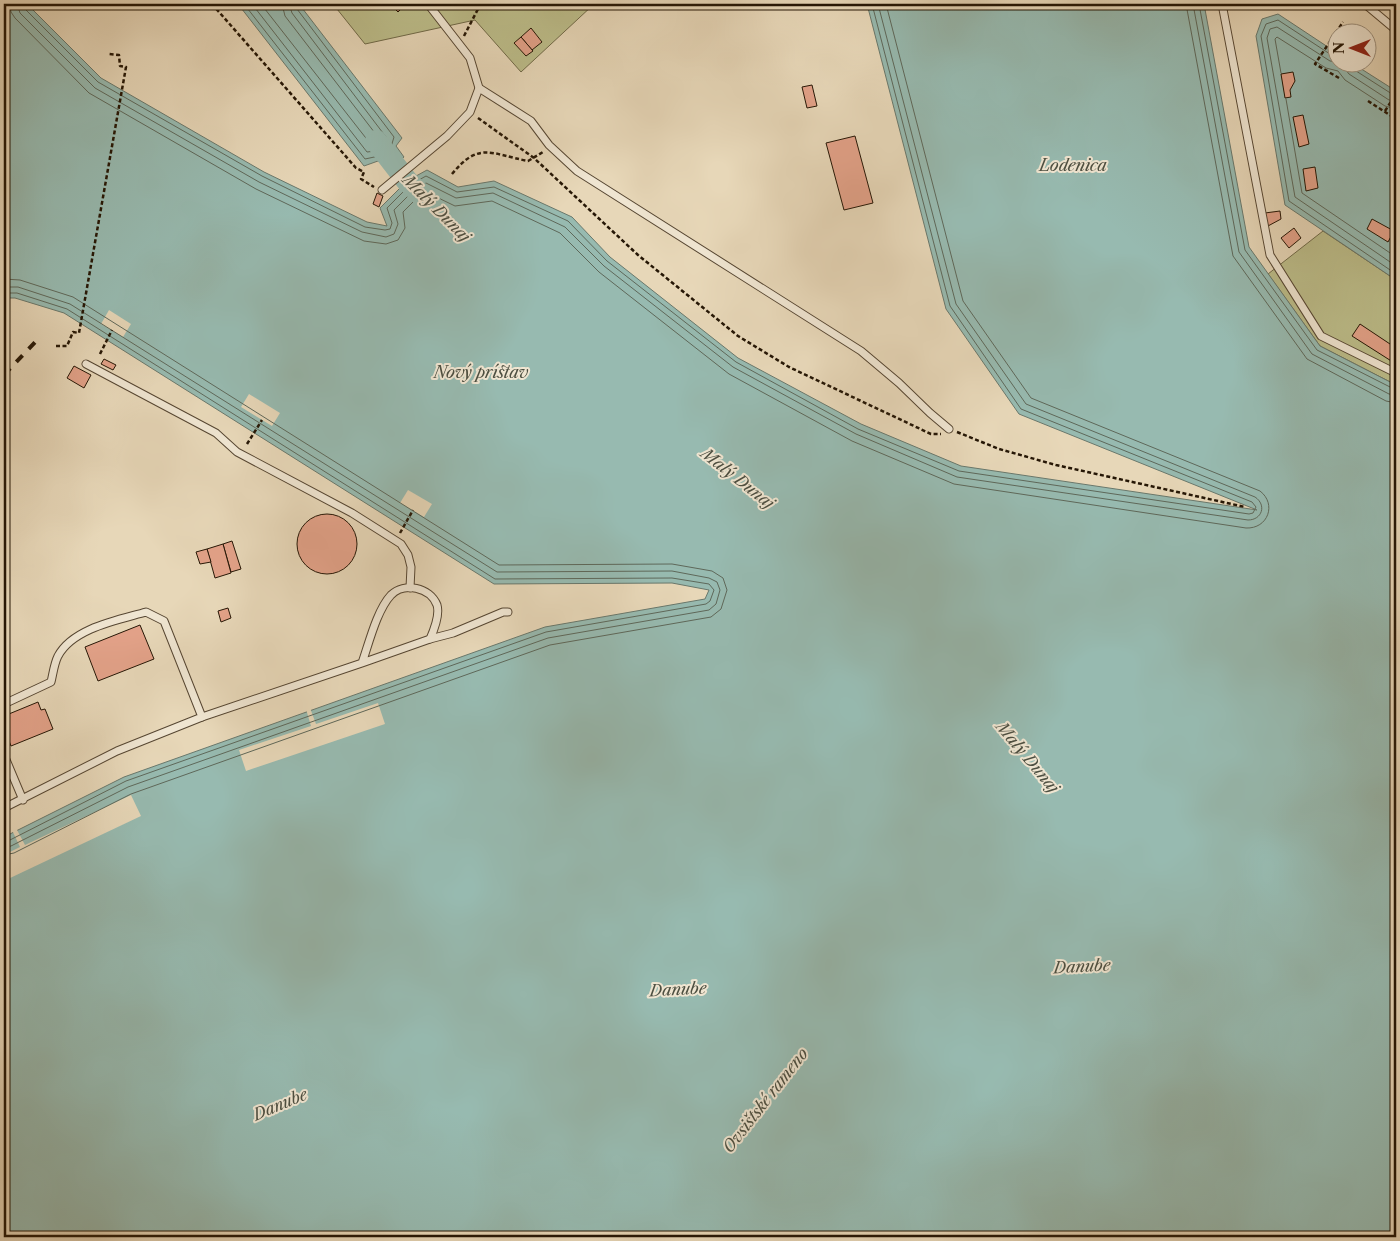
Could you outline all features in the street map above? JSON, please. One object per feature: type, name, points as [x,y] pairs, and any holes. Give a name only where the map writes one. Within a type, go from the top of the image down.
[{"type":"lane","points":[[382,190],[448,136],[470,112],[479,88],[470,58],[428,4]]},
{"type":"lane","points":[[1222,4],[1270,255],[1321,336],[1396,373]]},
{"type":"lane","points":[[1365,4],[1396,30]]},
{"type":"lane","points":[[479,88],[531,121],[549,145],[577,171],[861,352],[899,383],[949,429]]},
{"type":"lane","points":[[86,364],[216,434],[237,452],[352,513],[401,544],[408,555],[411,567],[410,588]]},
{"type":"lane","points":[[362,663],[383,607],[392,594],[403,588],[417,588],[428,594],[437,605],[437,620],[430,639]]},
{"type":"lane","points":[[4,704],[51,682],[58,657],[69,641],[103,624],[146,612],[164,621],[202,717]]},
{"type":"lane","points":[[4,808],[117,751],[202,717],[430,639],[453,633],[503,612],[508,612]]},
{"type":"lane","points":[[4,755],[23,800]]},
{"type":"path","points":[[212,4],[356,168],[364,172],[361,179],[372,186]]},
{"type":"path","points":[[460,45],[478,8],[484,4]]},
{"type":"path","points":[[1328,44],[1315,64],[1328,72]]},
{"type":"path","points":[[56,346],[67,346],[73,332],[79,333],[126,67],[120,66],[119,55],[109,54]]},
{"type":"path","points":[[1329,72],[1339,78]]},
{"type":"path","points":[[1385,111],[1396,94]]},
{"type":"path","points":[[1368,101],[1396,119]]},
{"type":"path","points":[[470,112],[534,158],[638,255],[738,336],[789,366],[931,434],[941,434],[949,429],[999,449],[1056,465],[1245,507]]},
{"type":"path","points":[[452,174],[471,155],[486,152],[528,161],[542,154],[549,145]]},
{"type":"path","points":[[100,354],[112,330]]},
{"type":"path","points":[[247,444],[262,420]]},
{"type":"path","points":[[398,535],[413,510]]},
{"type":"green space","points":[[333,4],[593,5],[521,72],[475,20],[365,44]]},
{"type":"green space","points":[[1323,231],[1396,280],[1396,385],[1320,346],[1268,274]]},
{"type":"water","points":[[4,4],[27,4],[101,78],[264,172],[367,222],[387,226],[380,208],[407,181],[427,170],[458,187],[494,181],[572,217],[610,257],[738,358],[861,424],[961,466],[1257,510],[1019,414],[946,309],[867,4],[1204,4],[1249,247],[1320,346],[1396,385],[1396,1237],[4,1237],[4,837],[124,777],[545,627],[705,599],[709,590],[672,583],[494,584],[64,313],[15,298],[4,298]]},
{"type":"water","points":[[238,4],[299,4],[402,138],[396,146],[404,157],[388,170],[378,161],[364,166]]},
{"type":"water","points":[[1278,14],[1328,47],[1328,72],[1366,72],[1396,91],[1396,280],[1285,205],[1256,36],[1262,19]]},
{"type":"pier","points":[[109,310],[131,324],[123,337],[101,324]]},
{"type":"pier","points":[[249,394],[280,413],[272,426],[241,407]]},
{"type":"pier","points":[[408,490],[432,504],[424,517],[400,503]]},
{"type":"pier","points":[[378,703],[385,724],[246,771],[239,750],[311,726],[306,709],[310,708],[316,724]]},
{"type":"pier","points":[[131,795],[141,816],[8,879],[4,869],[4,855],[20,847],[12,830],[16,828],[25,845]]},
{"type":"building","points":[[392,4],[401,4],[403,7],[398,12]]},
{"type":"building","points":[[531,28],[542,42],[532,50],[521,37]]},
{"type":"building","points":[[521,37],[533,51],[526,56],[514,43]]},
{"type":"building","points":[[1293,72],[1295,81],[1290,90],[1291,97],[1285,98],[1281,74]]},
{"type":"building","points":[[812,85],[817,106],[807,108],[802,87]]},
{"type":"building","points":[[1303,115],[1309,144],[1299,147],[1293,117]]},
{"type":"building","points":[[855,136],[873,203],[844,210],[826,143]]},
{"type":"building","points":[[1315,167],[1318,188],[1306,191],[1303,169]]},
{"type":"building","points":[[377,193],[383,196],[379,207],[373,204]]},
{"type":"building","points":[[1280,211],[1281,219],[1268,226],[1265,213]]},
{"type":"building","points":[[1372,219],[1394,231],[1388,242],[1367,229]]},
{"type":"building","points":[[1294,228],[1301,238],[1289,248],[1281,238]]},
{"type":"building","points":[[1360,324],[1396,348],[1396,364],[1352,336]]},
{"type":"building","points":[[104,359],[116,365],[113,370],[101,364]]},
{"type":"building","points":[[74,366],[91,375],[84,388],[67,378]]},
{"type":"building","points":[[321,514],[333,514],[344,519],[352,527],[357,538],[355,556],[344,569],[333,574],[321,574],[310,569],[302,561],[297,550],[297,538],[302,527],[310,519]]},
{"type":"building","points":[[232,541],[241,569],[231,572],[223,544]]},
{"type":"building","points":[[223,544],[231,573],[215,578],[207,549]]},
{"type":"building","points":[[207,549],[211,562],[200,564],[196,552]]},
{"type":"building","points":[[228,608],[231,618],[221,622],[218,611]]},
{"type":"building","points":[[140,625],[154,659],[98,681],[85,647]]},
{"type":"building","points":[[38,702],[41,710],[45,709],[53,729],[11,746],[4,728],[4,716]]},
{"type":"waterway","name":"Malý Dunaj","points":[[376,141],[407,181],[430,203]]},
{"type":"railway","points":[[4,375],[38,339]]},
{"type":"water label","name":"Lodenica","points":[[1073,165]]},
{"type":"water label","name":"Nový prístav","points":[[481,372]]},
{"type":"water label","name":"Danube","points":[[1082,966]]},
{"type":"water label","name":"Danube","points":[[678,989]]},
{"type":"water label","name":"Ovsištské rameno","points":[[765,1100]]},
{"type":"water label","name":"Danube","points":[[280,1104]]}]
